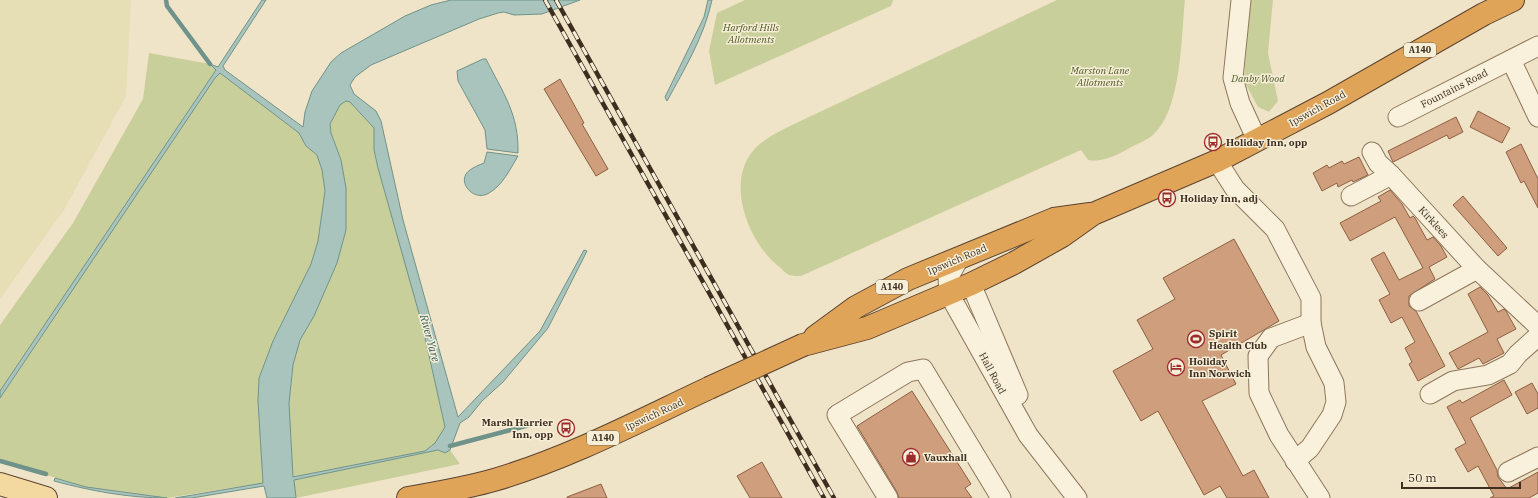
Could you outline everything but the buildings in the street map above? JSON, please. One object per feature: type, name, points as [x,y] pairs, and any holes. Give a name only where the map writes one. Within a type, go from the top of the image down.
[{"type":"highway","name":"Ipswich Road","points":[[829,326],[863,316],[948,286],[971,284],[1050,243],[1093,214],[1217,161],[1328,103],[1484,14],[1513,0]]},
{"type":"highway","name":"Ipswich Road","points":[[803,345],[856,307],[908,279],[1054,219],[1093,214]]},
{"type":"highway","name":"Ipswich Road","points":[[416,497],[463,488],[523,470],[589,444],[803,345],[867,328],[948,286]]},
{"type":"main road","points":[[0,484],[38,496]]},
{"type":"street","points":[[1241,0],[1233,78],[1240,103],[1257,140]]},
{"type":"street","name":"Fountains Road","points":[[1398,117],[1538,46]]},
{"type":"street","points":[[1511,60],[1538,117]]},
{"type":"street","points":[[1217,161],[1235,189],[1275,229],[1310,298],[1311,323],[1316,347],[1334,383],[1336,402],[1332,415],[1310,448],[1295,461]]},
{"type":"street","name":"Kirklees","points":[[1356,194],[1380,163],[1476,269],[1538,326]]},
{"type":"street","points":[[948,286],[960,257]]},
{"type":"street","points":[[1419,300],[1476,269]]},
{"type":"street","name":"Hall Road","points":[[971,284],[1013,386],[1064,482]]},
{"type":"street","name":"Hall Road","points":[[948,286],[1028,435],[1077,498]]},
{"type":"street","points":[[1311,323],[1271,338],[1258,356],[1259,393],[1279,435],[1320,498]]},
{"type":"street","points":[[1430,394],[1453,381],[1488,375],[1510,364],[1518,354],[1538,336]]},
{"type":"street","points":[[888,498],[837,416],[908,372],[923,369],[1001,498]]},
{"type":"street","points":[[1508,472],[1538,457]]},
{"type":"shaded area","points":[[0,0],[131,0],[126,96],[64,210],[0,299]]},
{"type":"green space","name":"Harford Hills Allotments","points":[[745,0],[893,0],[891,6],[715,85],[709,51],[717,13]]},
{"type":"green space","name":"Marston Lane Allotments","points":[[1057,0],[1185,0],[1181,52],[1175,91],[1170,108],[1163,123],[1153,135],[1109,158],[1093,161],[1088,160],[1081,150],[801,276],[789,275],[767,255],[750,228],[744,212],[741,196],[741,180],[744,165],[752,152],[760,144],[792,125]]},
{"type":"green space","name":"Danby Wood","points":[[1249,0],[1273,0],[1268,53],[1278,101],[1269,112],[1258,107],[1244,81]]},
{"type":"green space","points":[[149,53],[210,64],[216,70],[0,391],[0,325],[73,223],[143,99]]},
{"type":"green space","points":[[220,73],[299,133],[306,146],[317,155],[322,170],[325,191],[318,241],[311,264],[273,341],[259,378],[258,401],[263,483],[167,498],[86,487],[0,461],[0,398],[215,77]]},
{"type":"green space","points":[[346,101],[350,102],[374,128],[374,150],[422,324],[445,427],[435,444],[425,451],[293,477],[289,403],[293,365],[300,340],[314,316],[337,263],[341,160],[331,133],[330,124],[340,105]]},
{"type":"green space","points":[[438,450],[445,453],[450,450],[460,464],[296,498],[293,480]]},
{"type":"water","name":"River Yare","points":[[262,0],[266,0],[223,66],[225,70],[303,127],[305,112],[312,91],[331,62],[341,53],[405,16],[431,5],[451,0],[580,0],[542,14],[514,15],[504,12],[479,19],[371,65],[355,77],[350,85],[354,94],[376,111],[381,121],[403,220],[458,417],[540,331],[584,250],[587,251],[548,328],[503,382],[482,401],[469,417],[460,423],[450,450],[445,453],[438,450],[294,480],[296,498],[267,498],[264,486],[192,498],[175,498],[263,483],[258,401],[259,378],[273,341],[311,264],[318,241],[325,191],[322,170],[317,155],[306,146],[299,133],[220,73],[215,78],[0,398],[0,391],[216,70],[210,64],[218,67]],"holes":[[[346,101],[350,102],[374,128],[374,150],[378,168],[422,324],[445,427],[435,443],[425,451],[293,477],[289,403],[293,365],[300,340],[314,316],[337,263],[346,230],[346,188],[341,160],[331,133],[330,124],[340,105]]]},
{"type":"water","points":[[708,0],[712,0],[709,14],[699,40],[667,101],[665,97],[704,17]]},
{"type":"water","points":[[486,59],[509,104],[516,127],[518,153],[487,149],[485,130],[458,81],[457,71]]},
{"type":"water","points":[[487,152],[518,156],[506,176],[494,190],[483,195],[477,195],[468,189],[464,179],[470,170],[484,163]]},
{"type":"water","points":[[55,478],[86,487],[167,498],[139,497],[96,491],[54,481]]},
{"type":"waterway","points":[[166,0],[167,6],[210,64]]},
{"type":"waterway","points":[[450,446],[541,422]]},
{"type":"waterway","points":[[0,461],[46,474]]},
{"type":"railway","points":[[545,0],[824,498]]},
{"type":"railway","points":[[556,0],[834,498]]},
{"type":"place","name":"Holiday Inn, opp","points":[[1213,142]]},
{"type":"place","name":"Holiday Inn, adj","points":[[1167,198]]},
{"type":"place","name":"Spirit Health Club","points":[[1196,339]]},
{"type":"place","name":"Holiday Inn Norwich","points":[[1176,367]]},
{"type":"place","name":"Marsh Harrier Inn, opp","points":[[566,428]]},
{"type":"place","name":"Vauxhall","points":[[911,457]]}]
